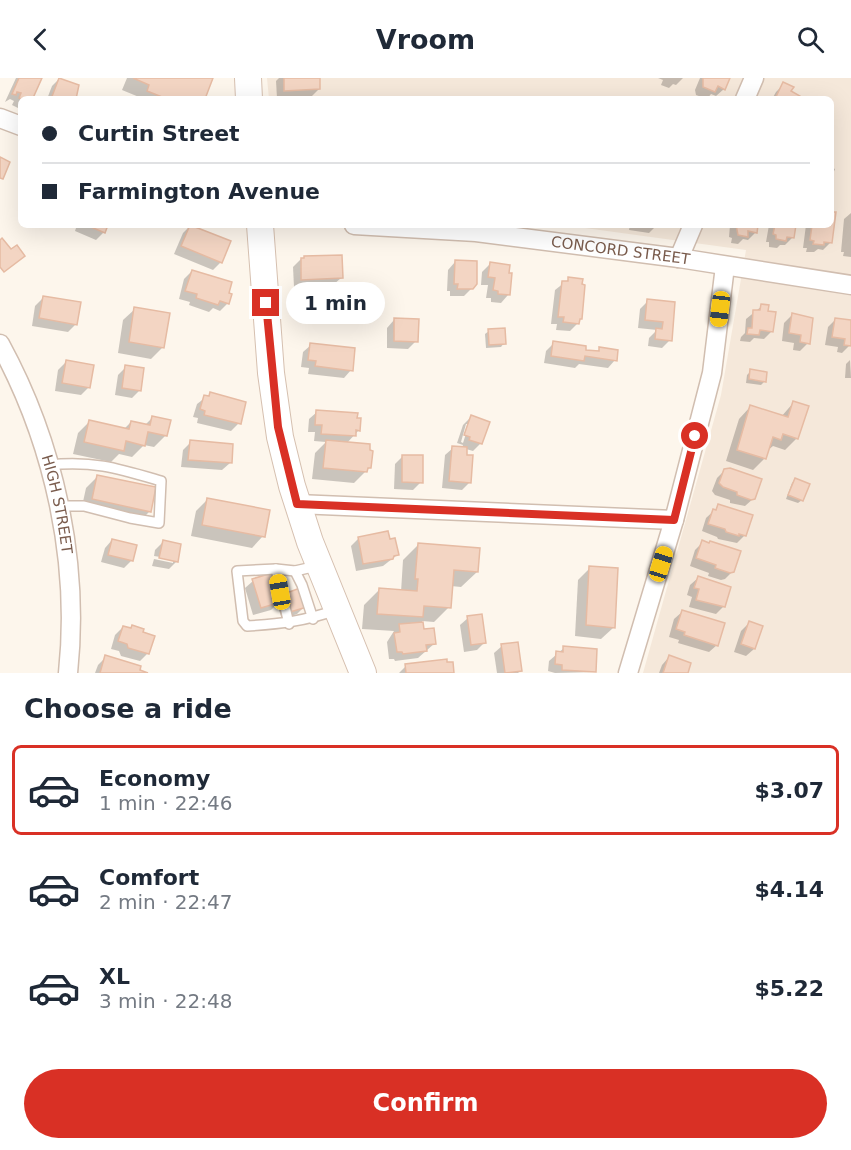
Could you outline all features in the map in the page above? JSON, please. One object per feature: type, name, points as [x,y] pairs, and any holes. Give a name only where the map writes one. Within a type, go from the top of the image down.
[{"type":"main road","points":[[248,78],[249,96]]},
{"type":"main road","points":[[260,228],[274,405],[282,448],[297,504],[307,568],[331,618],[363,673]]},
{"type":"street","points":[[746,96],[754,78]]},
{"type":"street","points":[[0,118],[18,125]]},
{"type":"street","name":"CONCORD STREET","points":[[406,228],[476,232],[679,258],[851,285]]},
{"type":"street","points":[[679,258],[692,228]]},
{"type":"street","points":[[628,673],[674,520],[712,373],[725,266]]},
{"type":"street","name":"HIGH STREET","points":[[0,344],[28,402],[49,465],[58,506],[67,554],[70,592],[68,673]]},
{"type":"street","points":[[297,504],[674,520]]},
{"type":"lane","points":[[49,465],[87,463],[161,481],[159,522],[130,518],[84,506],[58,506]]},
{"type":"lane","points":[[307,568],[237,571],[243,621],[248,626],[289,624],[331,618]]},
{"type":"lane","points":[[276,569],[289,624]]},
{"type":"shaded area","points":[[267,78],[851,78],[851,673],[643,673],[721,395],[746,250],[585,228],[834,228],[834,96],[269,96]]},
{"type":"building","points":[[19,78],[42,78],[34,96],[20,96],[21,93],[17,92],[16,95],[12,94]]},
{"type":"building","points":[[59,78],[79,85],[77,96],[52,96]]},
{"type":"building","points":[[133,78],[213,78],[206,96],[160,96],[147,91],[149,85]]},
{"type":"building","points":[[284,78],[320,78],[320,89],[284,91]]},
{"type":"building","points":[[703,78],[730,78],[725,90],[718,86],[715,92],[703,87]]},
{"type":"building","points":[[783,82],[794,87],[791,91],[800,96],[776,96]]},
{"type":"building","points":[[0,157],[10,162],[3,179],[0,178]]},
{"type":"building","points":[[93,228],[107,228],[105,233]]},
{"type":"building","points":[[189,228],[198,228],[231,241],[222,263],[181,246]]},
{"type":"building","points":[[737,228],[758,228],[757,233],[748,231],[748,237],[738,235]]},
{"type":"building","points":[[774,228],[796,228],[794,238],[787,237],[786,241],[776,239],[776,235],[773,234]]},
{"type":"building","points":[[812,228],[834,228],[832,243],[813,244],[814,241],[810,240]]},
{"type":"building","points":[[2,238],[11,249],[17,245],[25,256],[4,272],[0,267],[0,240]]},
{"type":"building","points":[[342,255],[343,278],[301,280],[301,258],[304,256]]},
{"type":"building","points":[[455,260],[477,261],[477,284],[473,289],[457,289],[458,284],[454,284]]},
{"type":"building","points":[[490,262],[510,265],[509,273],[512,273],[510,295],[498,294],[498,291],[493,290],[495,278],[488,277]]},
{"type":"building","points":[[192,270],[232,282],[229,304],[220,301],[218,305],[196,298],[197,294],[185,291]]},
{"type":"building","points":[[568,277],[583,279],[582,284],[585,285],[582,319],[579,324],[563,322],[564,317],[558,317],[562,281],[568,281]]},
{"type":"building","points":[[331,290],[332,314],[309,312],[308,291]]},
{"type":"building","points":[[43,296],[81,302],[77,325],[39,318]]},
{"type":"building","points":[[647,299],[675,302],[672,341],[655,339],[656,328],[662,329],[663,322],[645,320]]},
{"type":"building","points":[[761,304],[769,305],[768,311],[776,312],[773,332],[760,330],[759,335],[747,334],[748,328],[752,328],[753,310],[760,310]]},
{"type":"building","points":[[134,307],[170,313],[164,348],[129,342]]},
{"type":"building","points":[[792,313],[813,318],[810,344],[800,342],[801,335],[789,333]]},
{"type":"building","points":[[394,318],[419,319],[418,342],[394,341]]},
{"type":"building","points":[[835,318],[851,320],[851,346],[844,345],[845,339],[832,337]]},
{"type":"building","points":[[505,328],[506,344],[489,345],[488,329]]},
{"type":"building","points":[[553,341],[586,346],[586,350],[599,351],[599,347],[618,350],[617,361],[585,356],[584,361],[551,356]]},
{"type":"building","points":[[310,343],[355,348],[353,371],[315,366],[316,361],[308,360]]},
{"type":"building","points":[[66,360],[94,365],[90,388],[62,383]]},
{"type":"building","points":[[125,365],[144,368],[141,391],[122,388]]},
{"type":"building","points":[[750,369],[767,372],[766,382],[749,379]]},
{"type":"building","points":[[210,392],[246,402],[241,424],[204,415],[205,411],[200,409],[204,395],[209,396]]},
{"type":"building","points":[[793,401],[809,406],[798,439],[783,434],[781,440],[773,437],[766,459],[737,450],[750,405],[788,417]]},
{"type":"building","points":[[316,410],[358,413],[357,418],[361,418],[360,431],[356,430],[356,436],[321,434],[322,425],[315,425]]},
{"type":"building","points":[[471,415],[490,422],[482,444],[469,440],[470,437],[464,435]]},
{"type":"building","points":[[152,416],[171,420],[167,436],[148,432],[145,446],[126,441],[124,451],[84,442],[89,420],[129,429],[131,421],[150,425]]},
{"type":"building","points":[[190,440],[233,444],[232,463],[188,460]]},
{"type":"building","points":[[326,440],[370,444],[370,450],[373,451],[371,468],[368,468],[367,472],[323,468]]},
{"type":"building","points":[[452,446],[467,447],[467,455],[473,455],[471,483],[449,481]]},
{"type":"building","points":[[402,455],[423,455],[423,483],[402,482]]},
{"type":"building","points":[[730,468],[762,479],[755,499],[751,500],[737,495],[737,492],[719,483],[724,469]]},
{"type":"building","points":[[97,475],[156,487],[151,512],[92,499]]},
{"type":"building","points":[[795,478],[810,484],[803,501],[788,495]]},
{"type":"building","points":[[207,498],[270,510],[265,537],[202,525]]},
{"type":"building","points":[[718,504],[753,515],[746,536],[726,532],[725,529],[708,524],[713,509],[716,510]]},
{"type":"building","points":[[388,531],[390,539],[395,538],[399,555],[394,556],[393,559],[363,564],[358,537]]},
{"type":"building","points":[[112,539],[137,545],[133,561],[108,555]]},
{"type":"building","points":[[163,540],[181,544],[178,562],[159,558]]},
{"type":"building","points":[[702,540],[741,551],[734,572],[730,573],[715,568],[716,565],[696,558]]},
{"type":"building","points":[[418,543],[480,548],[478,572],[454,570],[451,608],[424,606],[423,617],[377,614],[379,588],[417,591],[418,579],[415,579]]},
{"type":"building","points":[[589,566],[618,568],[615,628],[586,625]]},
{"type":"building","points":[[272,573],[281,602],[261,608],[252,579]]},
{"type":"building","points":[[698,576],[731,587],[725,607],[696,600],[699,589],[694,588]]},
{"type":"building","points":[[300,588],[307,607],[290,612],[284,594]]},
{"type":"building","points":[[682,610],[725,623],[718,646],[684,635],[685,632],[676,629]]},
{"type":"building","points":[[482,614],[486,643],[471,645],[467,616]]},
{"type":"building","points":[[749,621],[763,626],[755,649],[741,644]]},
{"type":"building","points":[[423,622],[424,629],[434,628],[436,644],[426,645],[427,651],[403,654],[397,652],[394,633],[400,632],[399,624]]},
{"type":"building","points":[[132,625],[155,636],[149,654],[128,648],[127,644],[118,641],[123,626],[131,628]]},
{"type":"building","points":[[518,642],[522,671],[505,673],[501,644]]},
{"type":"building","points":[[563,646],[597,649],[596,672],[562,670],[562,665],[555,664],[556,651],[563,652]]},
{"type":"building","points":[[105,655],[141,666],[140,670],[148,673],[100,673]]},
{"type":"building","points":[[669,655],[691,663],[688,673],[663,673]]},
{"type":"building","points":[[447,659],[447,662],[453,662],[454,673],[406,673],[405,664]]},
{"type":"route","points":[[266,303],[274,405],[282,448],[297,504],[674,520],[695,436]]}]
